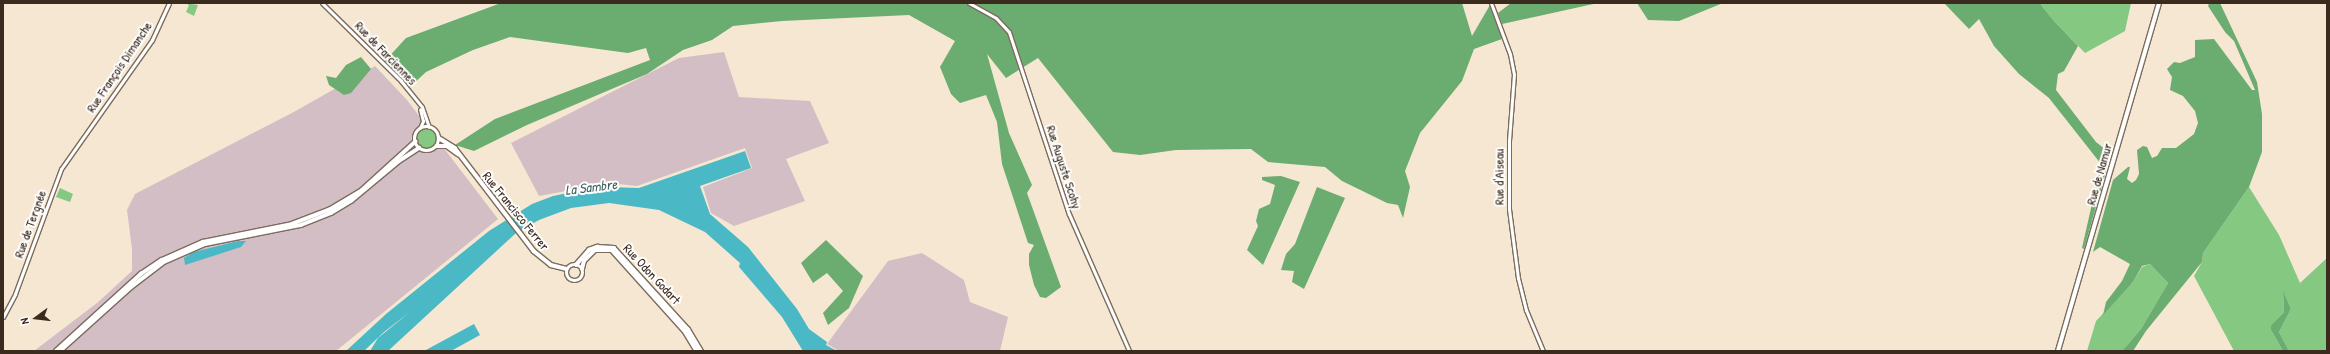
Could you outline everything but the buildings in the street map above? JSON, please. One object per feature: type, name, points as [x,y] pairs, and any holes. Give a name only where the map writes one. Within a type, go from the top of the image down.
[{"type":"main road","name":"Rue de Namur","points":[[2058,351],[2159,3]]},
{"type":"main road","points":[[56,351],[146,272],[170,255],[192,245],[292,224],[330,210],[362,190],[415,142],[416,134],[420,128],[429,127],[437,132],[439,138],[437,146],[428,151],[419,148],[415,142]]},
{"type":"main road","name":"Rue Francisco Ferrer","points":[[439,138],[453,146],[523,239],[545,261],[567,269]]},
{"type":"main road","name":"Rue Francisco Ferrer","points":[[437,146],[447,146],[458,154]]},
{"type":"main road","points":[[60,351],[146,272],[178,254],[193,248],[301,225],[330,213],[351,201],[398,161],[419,148]]},
{"type":"main road","name":"Rue Odon Godart","points":[[576,264],[589,250],[597,247],[614,248],[688,329],[701,351]]},
{"type":"main road","name":"Rue Odon Godart","points":[[582,269],[584,261],[595,250],[612,250],[685,331],[697,351]]},
{"type":"main road","points":[[576,264],[582,269],[581,278],[574,281],[568,277],[567,269],[576,264]]},
{"type":"street","name":"Rue François Dimanche","points":[[81,140],[152,40],[168,3]]},
{"type":"street","name":"Rue de Farciennes","points":[[322,3],[381,60],[417,102],[429,127]]},
{"type":"street","name":"Rue Auguste Scohy","points":[[969,3],[996,18],[1009,32],[1069,214],[1129,351]]},
{"type":"street","name":"Rue d'Aiseau","points":[[1491,3],[1510,54],[1514,74],[1509,140],[1508,209],[1518,278],[1526,310],[1543,351]]},
{"type":"street","name":"Rue de Farciennes","points":[[417,102],[423,116],[420,128]]},
{"type":"street","name":"Rue de Tergnée","points":[[3,317],[15,294],[57,179],[81,140]]},
{"type":"shaded area","points":[[724,52],[739,97],[810,101],[829,143],[786,159],[805,201],[734,226],[711,213],[703,187],[752,168],[745,148],[637,186],[609,183],[539,196],[511,143],[679,58]]},
{"type":"shaded area","points":[[375,66],[407,100],[498,219],[336,351],[34,351],[97,303],[132,271],[132,249],[127,210],[135,194],[292,113]]},
{"type":"shaded area","points":[[922,253],[964,280],[970,302],[1008,317],[1000,351],[839,351],[827,344],[888,261]]},
{"type":"green space","points":[[185,3],[198,5],[194,16],[186,12],[189,5]]},
{"type":"green space","points":[[501,3],[1462,3],[1472,36],[1490,5],[1502,39],[1474,49],[1462,81],[1420,133],[1405,171],[1410,187],[1403,218],[1398,205],[1387,203],[1342,181],[1325,167],[1268,162],[1251,149],[1176,150],[1140,155],[1113,152],[1038,58],[1006,78],[987,54],[1009,133],[1032,185],[1027,193],[1061,287],[1046,298],[1040,297],[1034,285],[1029,265],[1029,254],[1034,245],[1028,243],[1002,164],[997,122],[986,95],[960,103],[951,94],[940,67],[955,41],[909,15],[782,21],[733,26],[712,40],[683,50],[647,74],[527,125],[474,151],[455,145],[495,119],[650,60],[646,48],[628,53],[510,37],[473,50],[426,72],[410,87],[385,61],[406,38]]},
{"type":"green space","points":[[1511,3],[1598,3],[1502,24],[1498,13]]},
{"type":"green space","points":[[1637,3],[1723,3],[1679,21],[1648,20]]},
{"type":"green space","points":[[1944,3],[2043,3],[2041,5],[2054,21],[2078,46],[2064,71],[2058,74],[2056,90],[2096,142],[2106,150],[2107,168],[2084,249],[2082,248],[2101,164],[2049,98],[2019,74],[1994,46],[1979,19],[1969,29]]},
{"type":"green space","points":[[2043,3],[2131,3],[2125,31],[2085,53],[2054,21],[2041,5]]},
{"type":"green space","points":[[2209,3],[2220,3],[2257,82],[2262,114],[2262,152],[2249,187],[2203,253],[2202,262],[2146,331],[2133,351],[2122,351],[2141,329],[2168,283],[2150,264],[2142,266],[2133,282],[2103,315],[2106,302],[2122,281],[2130,264],[2100,247],[2093,252],[2113,180],[2128,167],[2130,167],[2127,179],[2132,183],[2136,180],[2139,174],[2137,150],[2143,146],[2147,147],[2152,158],[2157,156],[2162,148],[2176,148],[2194,134],[2198,123],[2195,111],[2183,96],[2170,90],[2172,77],[2167,69],[2174,62],[2180,63],[2195,57],[2195,40],[2214,39],[2252,90],[2255,90],[2234,41],[2225,32],[2208,6]]},
{"type":"green space","points":[[361,57],[371,69],[351,93],[344,95],[329,85],[326,76],[336,78],[346,65]]},
{"type":"green space","points":[[427,129],[434,132],[437,139],[434,146],[427,149],[420,146],[417,139],[420,132]]},
{"type":"green space","points":[[1281,176],[1300,182],[1263,265],[1247,250],[1258,226],[1256,221],[1259,209],[1270,204],[1275,185],[1262,180],[1262,177]]},
{"type":"green space","points":[[1317,187],[1345,198],[1304,289],[1292,282],[1294,271],[1281,270],[1286,254],[1295,244]]},
{"type":"green space","points":[[2249,187],[2279,235],[2300,283],[2327,258],[2327,351],[2289,351],[2279,332],[2291,309],[2283,292],[2284,312],[2271,325],[2271,330],[2283,351],[2234,351],[2194,276],[2202,262],[2203,253]]},
{"type":"green space","points":[[60,188],[73,194],[70,202],[56,197]]},
{"type":"green space","points":[[826,240],[863,276],[849,308],[828,325],[823,313],[843,291],[827,273],[813,283],[801,263]]},
{"type":"green space","points":[[2150,264],[2168,283],[2141,329],[2122,351],[2087,351],[2096,321],[2133,282],[2142,267]]},
{"type":"green space","points":[[2283,291],[2291,309],[2279,332],[2289,351],[2283,351],[2271,330],[2271,325],[2284,312]]},
{"type":"water","points":[[745,151],[751,168],[700,186],[710,214],[748,247],[797,309],[809,329],[827,342],[826,345],[837,351],[803,351],[782,317],[739,267],[740,263],[705,232],[659,210],[609,203],[571,208],[539,220],[516,233],[388,351],[370,351],[378,338],[411,311],[384,332],[364,351],[346,351],[386,314],[489,231],[532,204],[553,196],[582,190],[609,187],[639,188]]},
{"type":"water","points":[[238,241],[246,241],[241,247],[185,265],[184,258],[194,252]]},
{"type":"water","points":[[474,324],[480,335],[451,351],[424,351]]},
{"type":"water label","name":"La Sambre","points":[[591,187]]}]
